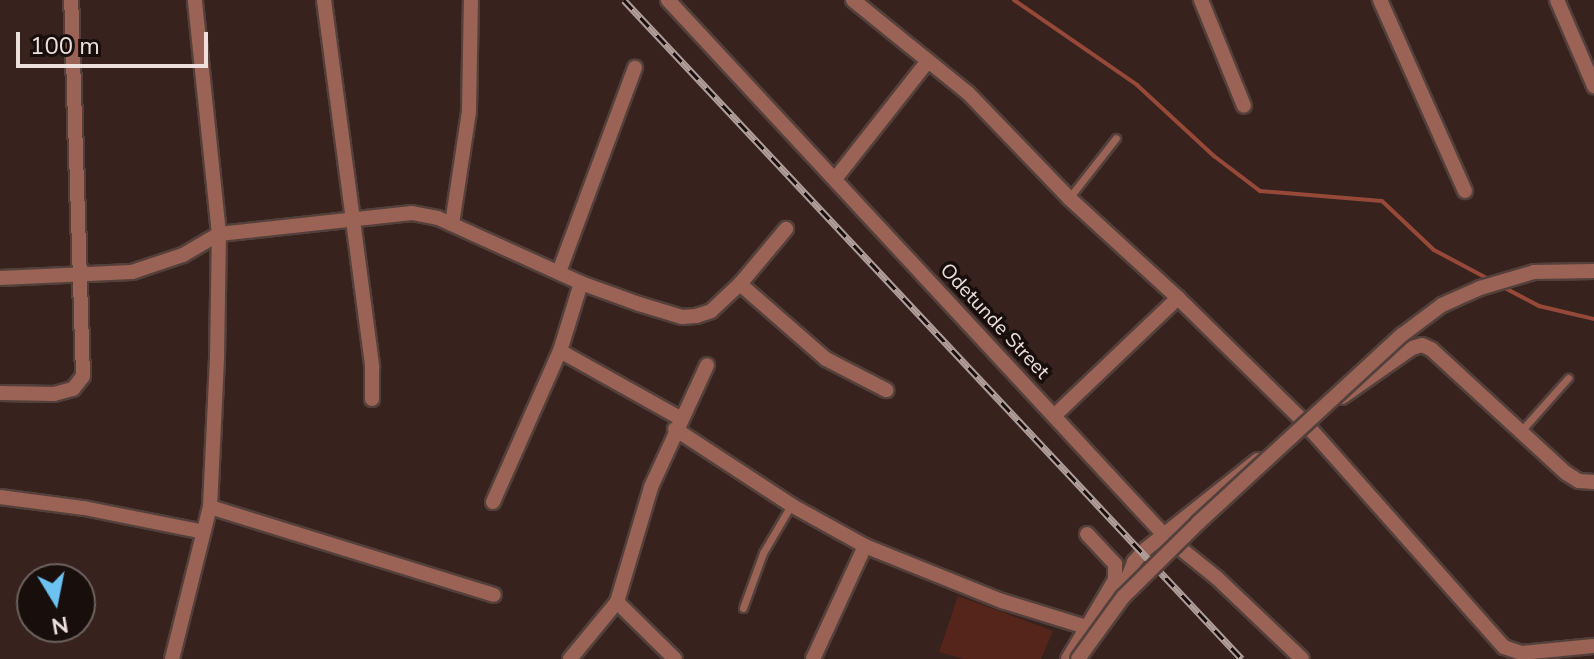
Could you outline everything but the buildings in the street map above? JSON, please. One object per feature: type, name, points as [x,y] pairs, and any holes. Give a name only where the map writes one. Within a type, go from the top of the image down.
[{"type":"street","points":[[0,393],[54,394],[73,389],[83,376],[71,0]]},
{"type":"street","points":[[172,659],[210,507],[219,234],[195,0]]},
{"type":"street","points":[[324,0],[372,367],[372,399]]},
{"type":"street","points":[[452,224],[469,111],[471,0]]},
{"type":"street","name":"Odetunde Street","points":[[668,0],[1165,536],[1217,578],[1302,659]]},
{"type":"street","points":[[853,0],[968,93],[1069,198],[1178,298],[1305,423],[1504,647],[1521,653],[1556,655],[1594,646]]},
{"type":"street","points":[[1201,0],[1244,106]]},
{"type":"street","points":[[1380,0],[1465,191]]},
{"type":"street","points":[[1557,0],[1594,86]]},
{"type":"street","points":[[835,179],[928,61]]},
{"type":"street","points":[[559,272],[635,68]]},
{"type":"street","points":[[0,278],[132,272],[156,266],[219,234],[351,217],[412,213],[452,224],[581,283],[682,317],[711,311],[740,284],[786,229]]},
{"type":"street","points":[[1078,659],[1123,597],[1402,335],[1442,305],[1480,288],[1534,272],[1594,271]]},
{"type":"street","points":[[493,502],[560,351],[581,283]]},
{"type":"street","points":[[740,284],[826,359],[886,390]]},
{"type":"street","points":[[1055,415],[1178,298]]},
{"type":"street","points":[[1085,659],[1130,579],[1134,562],[1305,423],[1412,348],[1422,345],[1431,349],[1566,473],[1579,481],[1594,482]]},
{"type":"street","points":[[560,351],[678,423],[791,505],[865,546],[1002,601],[1086,627]]},
{"type":"street","points":[[570,659],[617,602],[651,487],[707,365]]},
{"type":"street","points":[[0,497],[84,508],[204,532]]},
{"type":"street","points":[[210,507],[494,595]]},
{"type":"street","points":[[1068,659],[1115,580],[1115,564],[1087,534]]},
{"type":"street","points":[[813,659],[865,546]]},
{"type":"street","points":[[617,602],[675,659]]},
{"type":"lane","points":[[1069,198],[1116,138]]},
{"type":"lane","points":[[1519,433],[1568,378]]},
{"type":"lane","points":[[743,608],[763,553],[791,505]]},
{"type":"shaded area","points":[[958,596],[1053,631],[1041,659],[964,659],[939,652]]},
{"type":"waterway","points":[[1014,0],[1137,85],[1214,156],[1260,191],[1382,201],[1434,250],[1492,281]]},
{"type":"waterway","points":[[1503,287],[1539,306],[1594,319]]},
{"type":"railway","points":[[624,0],[1242,659]]}]
